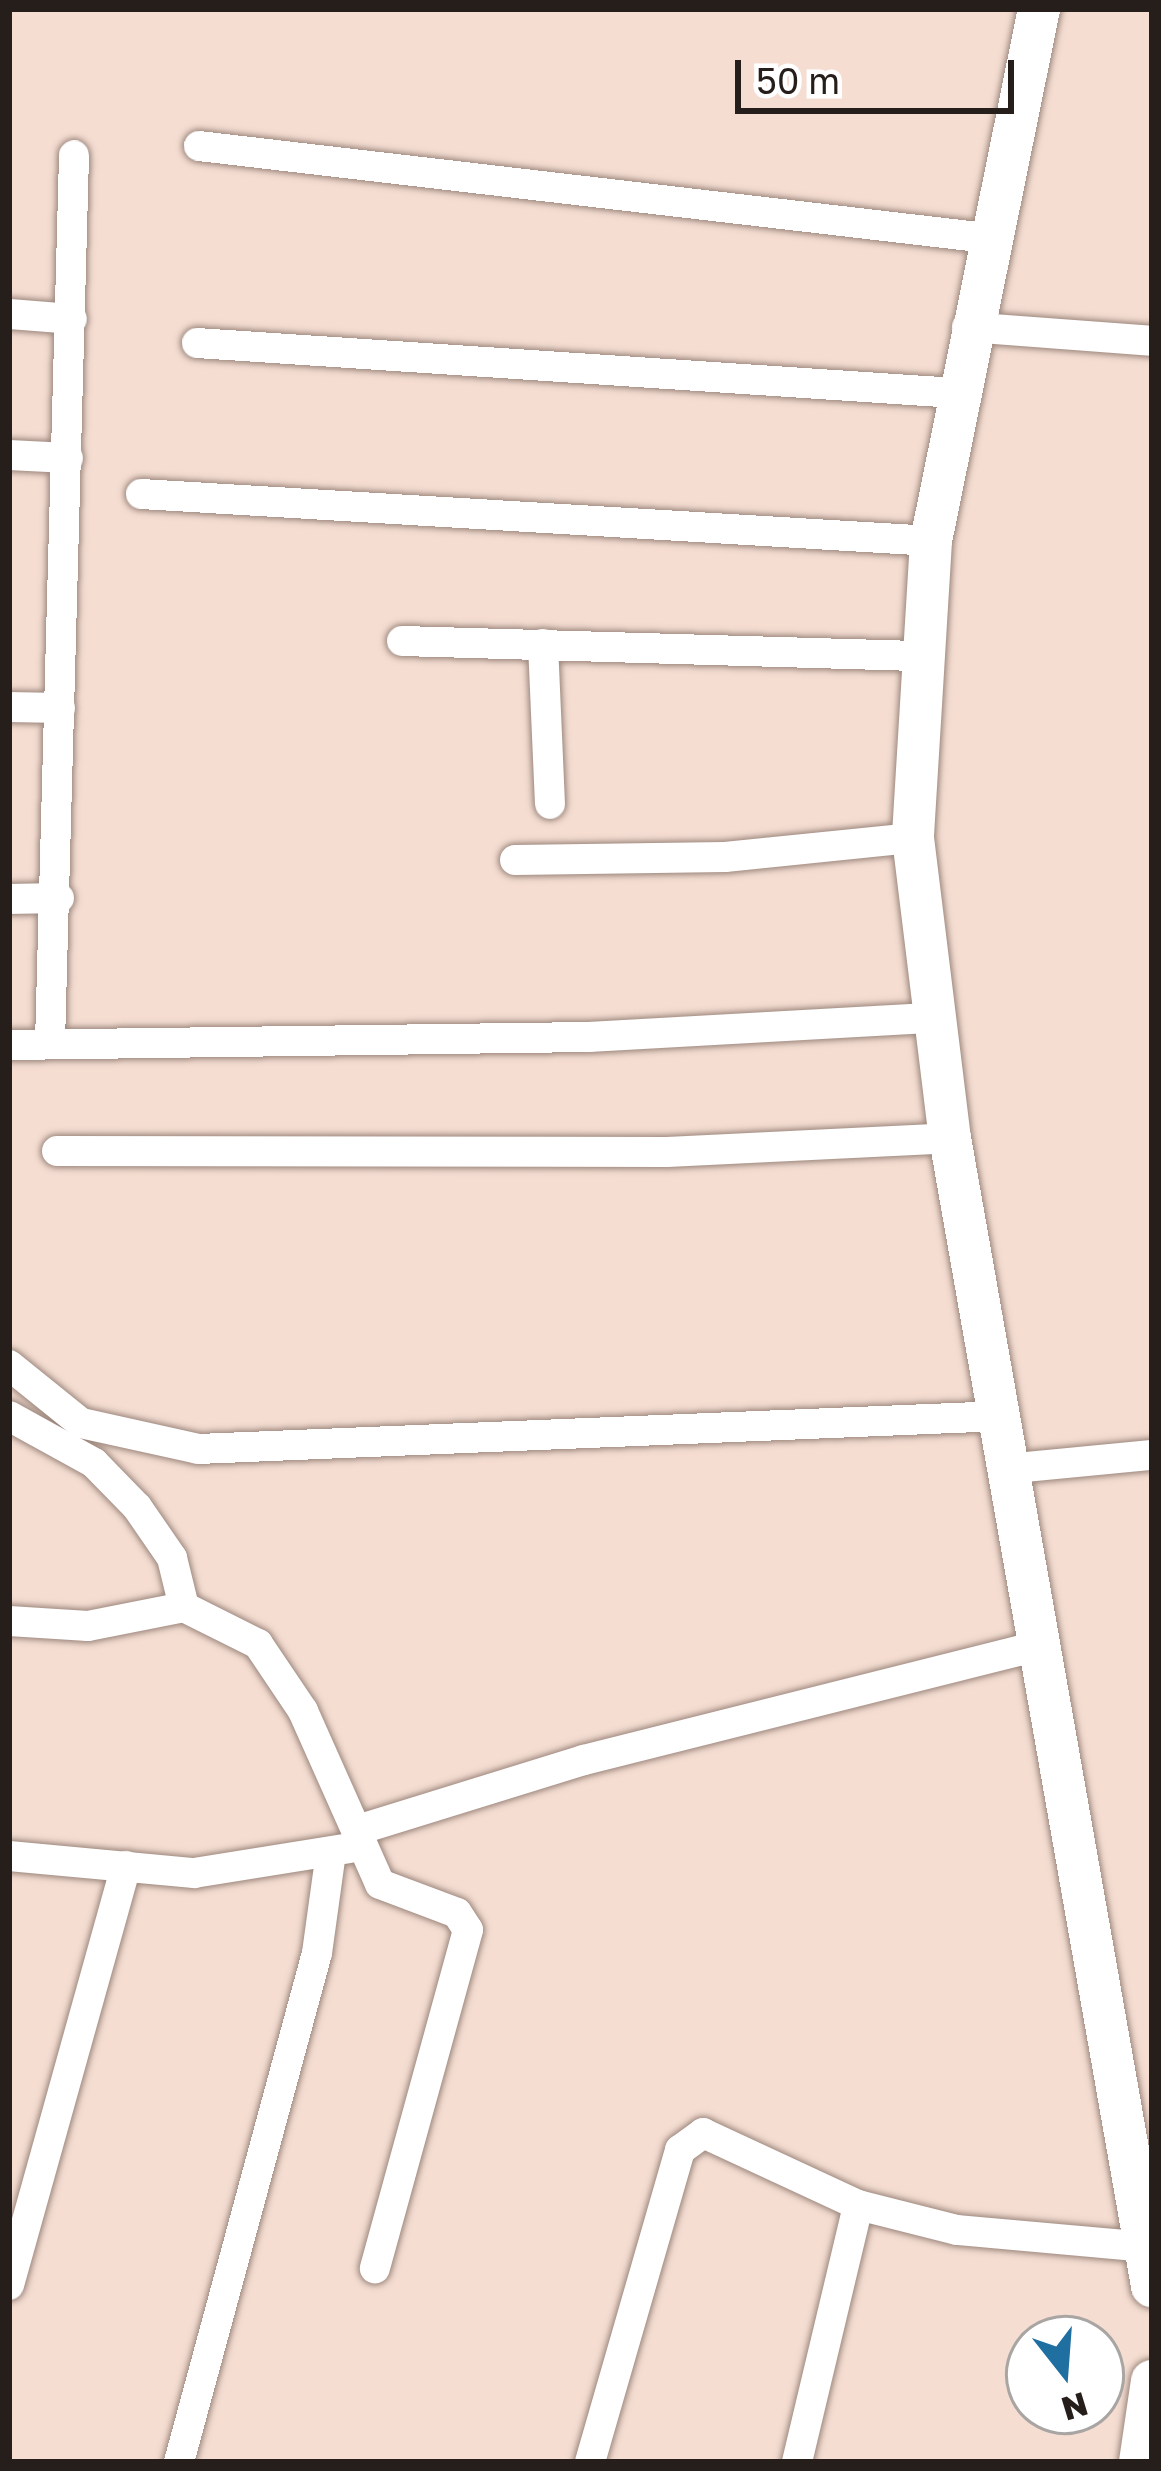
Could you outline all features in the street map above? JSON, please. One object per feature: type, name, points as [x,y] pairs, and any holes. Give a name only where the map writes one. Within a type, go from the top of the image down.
[{"type":"main road","points":[[1039,9],[967,327],[931,541],[918,656],[913,838],[931,1018],[950,1138],[1016,1468],[1149,2266]]},
{"type":"main road","points":[[1140,2462],[1152,2380]]},
{"type":"street","points":[[199,146],[987,238]]},
{"type":"street","points":[[50,1042],[59,898],[74,155]]},
{"type":"street","points":[[9,314],[72,319]]},
{"type":"street","points":[[967,327],[1152,341]]},
{"type":"street","points":[[197,343],[956,393]]},
{"type":"street","points":[[9,455],[68,458]]},
{"type":"street","points":[[141,494],[931,541]]},
{"type":"street","points":[[402,640],[918,656]]},
{"type":"street","points":[[543,644],[550,805]]},
{"type":"street","points":[[9,706],[60,708]]},
{"type":"street","points":[[515,860],[725,857],[913,838]]},
{"type":"street","points":[[9,899],[59,898]]},
{"type":"street","points":[[9,1045],[590,1037],[931,1018]]},
{"type":"street","points":[[57,1151],[667,1152],[950,1138]]},
{"type":"street","points":[[9,1365],[81,1424],[198,1449],[1002,1416]]},
{"type":"street","points":[[9,1416],[94,1463],[137,1507],[172,1558],[184,1607]]},
{"type":"street","points":[[1016,1468],[1152,1455]]},
{"type":"street","points":[[9,1621],[88,1626],[184,1607],[258,1643],[282,1671],[395,1899],[457,1913],[468,1930],[375,2268]]},
{"type":"street","points":[[9,1856],[255,1871],[331,1852],[584,1760],[1046,1644]]},
{"type":"street","points":[[178,2462],[317,1953],[331,1852]]},
{"type":"street","points":[[9,2285],[126,1866]]},
{"type":"street","points":[[590,2462],[680,2150],[704,2133],[858,2205],[957,2230],[1149,2266]]},
{"type":"street","points":[[797,2462],[858,2205]]}]
